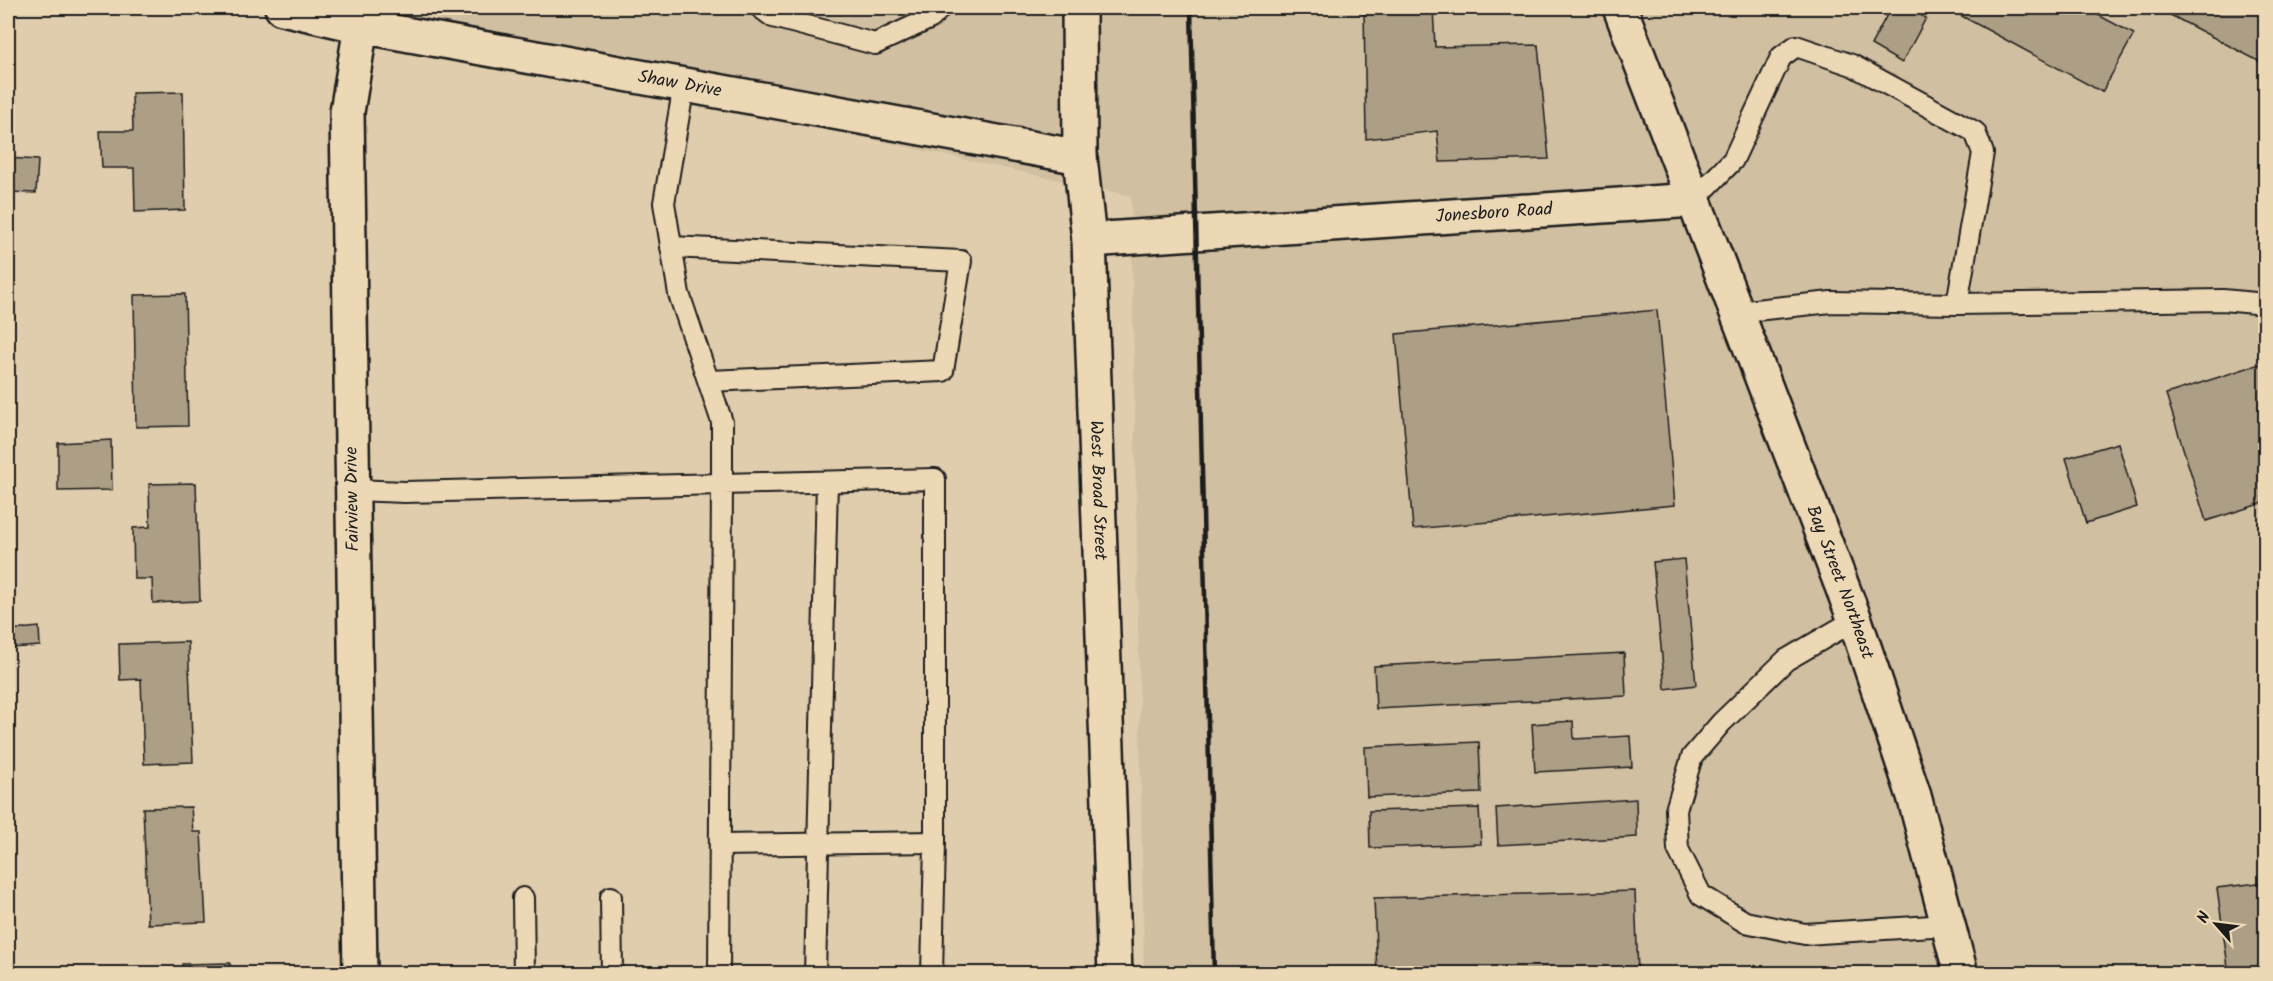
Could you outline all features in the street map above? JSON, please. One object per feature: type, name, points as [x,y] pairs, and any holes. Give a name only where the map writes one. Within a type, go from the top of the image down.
[{"type":"street","name":"Shaw Drive","points":[[282,8],[361,26],[1080,157]]},
{"type":"street","name":"West Broad Street","points":[[1079,8],[1080,157],[1089,240],[1115,974]]},
{"type":"street","points":[[1620,8],[1694,200]]},
{"type":"street","name":"Fairview Drive","points":[[360,974],[347,111],[361,26]]},
{"type":"street","name":"Jonesboro Road","points":[[1089,240],[1694,200]]},
{"type":"street","name":"Bay Street Northeast","points":[[1694,200],[1855,620],[1914,796],[1960,974]]},
{"type":"lane","points":[[761,8],[773,17],[875,44],[931,18],[940,8]]},
{"type":"lane","points":[[1694,200],[1733,159],[1781,57],[1797,46],[1852,65],[1975,132],[1983,153],[1957,304]]},
{"type":"lane","points":[[684,85],[664,203],[679,294],[722,422],[719,974]]},
{"type":"lane","points":[[671,247],[962,261],[943,371],[709,381]]},
{"type":"lane","points":[[1737,312],[1831,302],[1957,304],[2223,300],[2265,304]]},
{"type":"lane","points":[[353,490],[405,492],[935,479],[935,843],[932,974]]},
{"type":"lane","points":[[815,974],[827,482]]},
{"type":"lane","points":[[1855,620],[1786,660],[1720,723],[1692,757],[1676,810],[1678,849],[1701,895],[1745,922],[1804,934],[1948,925]]},
{"type":"lane","points":[[720,844],[935,843]]},
{"type":"lane","points":[[611,897],[612,974]]},
{"type":"lane","points":[[523,898],[524,974]]},
{"type":"shaded area","points":[[439,8],[2265,8],[2265,973],[1144,973],[1131,196],[441,45]]},
{"type":"building","points":[[1364,8],[1433,8],[1435,47],[1538,45],[1549,159],[1440,162],[1437,131],[1366,139]]},
{"type":"building","points":[[1888,8],[1907,8],[1926,18],[1902,63],[1871,45],[1890,9]]},
{"type":"building","points":[[1947,8],[2085,8],[2134,34],[2102,92]]},
{"type":"building","points":[[2157,8],[2266,8],[2266,65]]},
{"type":"building","points":[[183,92],[185,210],[135,212],[134,168],[102,168],[100,131],[133,131],[132,93]]},
{"type":"building","points":[[8,158],[38,160],[36,193],[8,192]]},
{"type":"building","points":[[185,294],[188,426],[136,427],[134,295]]},
{"type":"building","points":[[1657,310],[1675,505],[1413,529],[1396,334]]},
{"type":"building","points":[[2266,362],[2266,502],[2206,521],[2166,394]]},
{"type":"building","points":[[111,440],[112,490],[58,491],[58,443]]},
{"type":"building","points":[[2118,443],[2137,507],[2086,523],[2066,458]]},
{"type":"building","points":[[196,483],[200,601],[153,603],[152,579],[134,579],[133,528],[150,527],[149,484]]},
{"type":"building","points":[[1684,559],[1696,685],[1665,689],[1653,562]]},
{"type":"building","points":[[39,627],[40,646],[11,648],[9,630]]},
{"type":"building","points":[[188,642],[193,762],[144,764],[141,679],[120,680],[119,644]]},
{"type":"building","points":[[1624,653],[1626,696],[1376,709],[1374,666]]},
{"type":"building","points":[[1573,721],[1574,739],[1630,736],[1632,767],[1535,772],[1532,724]]},
{"type":"building","points":[[1479,742],[1481,793],[1367,797],[1365,747]]},
{"type":"building","points":[[1636,799],[1637,837],[1498,845],[1496,808]]},
{"type":"building","points":[[191,807],[193,832],[201,832],[206,922],[148,924],[143,808]]},
{"type":"building","points":[[1479,808],[1481,844],[1370,848],[1369,811]]},
{"type":"building","points":[[2266,882],[2266,974],[2229,974],[2217,888]]},
{"type":"building","points":[[1635,891],[1638,974],[1377,974],[1374,898]]},
{"type":"building","points":[[230,963],[231,974],[183,974],[182,964]]},
{"type":"railway","points":[[1191,8],[1214,974]]}]
